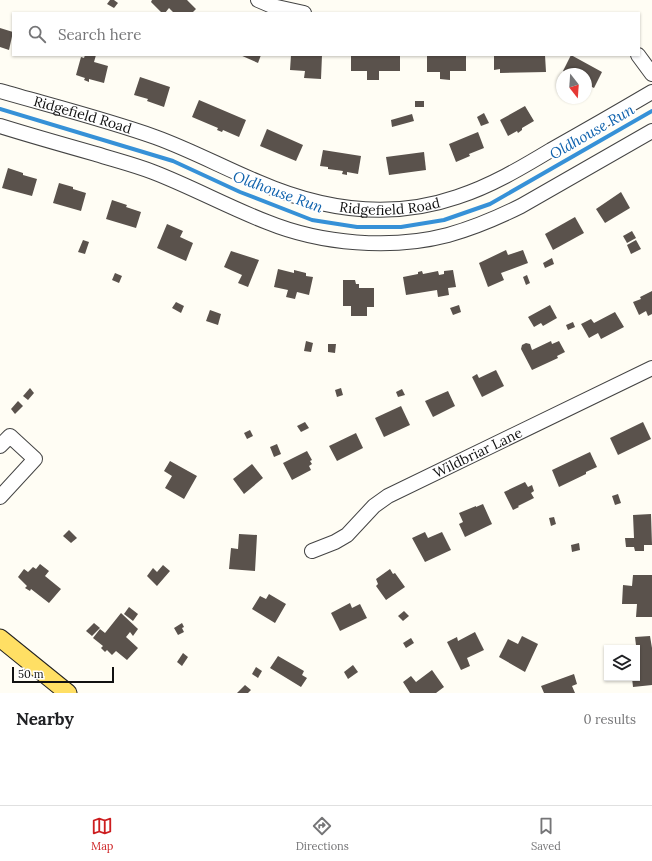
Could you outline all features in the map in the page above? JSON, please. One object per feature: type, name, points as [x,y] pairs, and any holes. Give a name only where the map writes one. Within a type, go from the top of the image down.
[{"type":"main road","points":[[0,638],[68,693]]},
{"type":"street","points":[[258,0],[272,6],[299,12]]},
{"type":"street","points":[[639,56],[652,74]]},
{"type":"street","name":"Ridgefield Road","points":[[0,91],[128,128],[157,138],[286,193],[312,202],[344,208],[367,210],[423,206],[456,198],[482,188],[515,171],[652,92]]},
{"type":"street","points":[[0,126],[153,172],[268,223],[304,234],[346,241],[373,243],[398,242],[447,235],[499,217],[652,131]]},
{"type":"street","name":"Wildbriar Lane","points":[[312,551],[347,535],[374,506],[388,496],[652,368]]},
{"type":"street","points":[[0,446],[10,436],[35,459],[0,497]]},
{"type":"building","points":[[110,0],[114,0],[118,3],[114,8],[107,4]]},
{"type":"building","points":[[152,0],[187,0],[196,9],[193,12],[173,12],[169,8],[166,12],[161,12],[151,2]]},
{"type":"building","points":[[0,28],[12,32],[9,50],[0,47]]},
{"type":"building","points":[[85,56],[96,56],[94,62],[108,66],[104,83],[89,79],[89,82],[84,80],[85,78],[76,75],[81,57],[84,58]]},
{"type":"building","points":[[242,56],[261,56],[258,63]]},
{"type":"building","points":[[291,56],[322,56],[321,79],[304,78],[305,71],[290,70]]},
{"type":"building","points":[[351,56],[400,56],[400,71],[379,71],[379,80],[367,80],[367,71],[351,71]]},
{"type":"building","points":[[427,56],[466,56],[466,71],[450,71],[450,80],[440,79],[440,72],[427,72]]},
{"type":"building","points":[[494,56],[545,56],[546,72],[500,73],[500,69],[494,70]]},
{"type":"building","points":[[570,56],[602,72],[594,88],[592,87],[592,68],[564,68]]},
{"type":"building","points":[[140,77],[170,87],[164,107],[147,101],[148,99],[134,95]]},
{"type":"building","points":[[199,100],[246,120],[239,137],[223,130],[222,132],[217,130],[218,128],[192,117]]},
{"type":"building","points":[[415,101],[424,101],[424,107],[415,107]]},
{"type":"building","points":[[525,106],[534,121],[522,128],[522,130],[518,133],[517,131],[508,136],[500,120]]},
{"type":"building","points":[[484,113],[489,123],[481,126],[477,117]]},
{"type":"building","points":[[412,114],[414,121],[392,127],[391,120]]},
{"type":"building","points":[[267,129],[303,145],[296,161],[260,146]]},
{"type":"building","points":[[478,132],[484,148],[469,154],[470,156],[456,162],[449,144]]},
{"type":"building","points":[[323,150],[361,156],[358,174],[347,172],[347,175],[342,174],[343,171],[328,169],[328,167],[320,166]]},
{"type":"building","points":[[424,152],[426,170],[389,175],[386,157]]},
{"type":"building","points":[[8,168],[23,173],[23,175],[37,179],[32,196],[2,188]]},
{"type":"building","points":[[59,183],[86,193],[81,211],[53,203]]},
{"type":"building","points":[[621,192],[630,208],[605,223],[596,209]]},
{"type":"building","points":[[112,200],[141,212],[136,228],[106,219]]},
{"type":"building","points":[[575,217],[584,233],[553,250],[545,234]]},
{"type":"building","points":[[167,224],[183,231],[180,237],[193,243],[186,261],[157,248]]},
{"type":"building","points":[[632,231],[636,238],[627,243],[623,236]]},
{"type":"building","points":[[83,240],[89,242],[85,254],[78,252]]},
{"type":"building","points":[[636,240],[641,249],[631,254],[627,245]]},
{"type":"building","points":[[506,250],[508,255],[523,250],[528,263],[501,273],[504,280],[488,287],[479,263]]},
{"type":"building","points":[[231,251],[259,260],[248,287],[238,283],[242,275],[224,267]]},
{"type":"building","points":[[552,258],[554,264],[545,268],[543,263]]},
{"type":"building","points":[[278,269],[294,273],[294,270],[306,273],[306,276],[313,277],[309,295],[297,292],[295,299],[286,297],[288,290],[274,287]]},
{"type":"building","points":[[453,270],[456,287],[448,288],[449,295],[438,297],[437,290],[406,295],[403,277],[418,274],[418,272],[422,271],[423,274],[438,271],[439,275],[444,274],[444,271]]},
{"type":"building","points":[[115,273],[122,276],[119,283],[112,280]]},
{"type":"building","points":[[527,275],[530,283],[526,285],[523,277]]},
{"type":"building","points":[[343,280],[355,280],[356,284],[359,284],[359,288],[374,288],[374,307],[367,307],[367,316],[351,316],[351,306],[343,306]]},
{"type":"building","points":[[652,291],[652,314],[648,316],[646,311],[639,315],[633,302],[641,299],[640,297]]},
{"type":"building","points":[[176,302],[184,306],[181,313],[172,308]]},
{"type":"building","points":[[459,305],[461,312],[453,315],[450,308]]},
{"type":"building","points":[[550,305],[557,318],[543,326],[541,323],[534,327],[528,317]]},
{"type":"building","points":[[210,310],[221,314],[218,325],[206,321]]},
{"type":"building","points":[[615,312],[624,327],[601,339],[598,333],[589,338],[581,324],[591,319],[594,323]]},
{"type":"building","points":[[573,322],[575,327],[568,330],[566,325]]},
{"type":"building","points":[[306,341],[313,343],[311,352],[304,351]]},
{"type":"building","points":[[551,341],[552,344],[559,341],[565,352],[557,356],[558,358],[532,370],[521,349],[522,345],[526,343],[530,344],[532,350]]},
{"type":"building","points":[[328,344],[336,344],[335,353],[328,352]]},
{"type":"building","points":[[496,370],[504,386],[482,397],[472,377],[477,374],[479,378]]},
{"type":"building","points":[[30,388],[34,393],[28,400],[23,396]]},
{"type":"building","points":[[341,388],[343,395],[337,397],[335,390]]},
{"type":"building","points":[[402,389],[405,395],[398,397],[396,392]]},
{"type":"building","points":[[448,391],[455,406],[433,417],[425,401]]},
{"type":"building","points":[[18,401],[23,406],[15,414],[11,409]]},
{"type":"building","points":[[401,406],[410,425],[384,437],[375,418]]},
{"type":"building","points":[[305,422],[309,428],[301,432],[297,426]]},
{"type":"building","points":[[643,422],[651,439],[618,455],[610,438]]},
{"type":"building","points":[[250,430],[253,436],[247,439],[244,433]]},
{"type":"building","points":[[356,433],[363,448],[337,461],[329,446]]},
{"type":"building","points":[[277,444],[281,454],[274,457],[270,447]]},
{"type":"building","points":[[307,451],[312,460],[310,461],[312,464],[309,466],[311,470],[292,480],[283,463]]},
{"type":"building","points":[[590,452],[597,467],[559,487],[552,470]]},
{"type":"building","points":[[170,461],[197,476],[184,499],[165,488],[172,476],[164,471]]},
{"type":"building","points":[[252,464],[263,478],[244,494],[233,479]]},
{"type":"building","points":[[525,482],[528,487],[532,485],[534,491],[531,493],[534,498],[513,510],[504,492]]},
{"type":"building","points":[[618,494],[621,503],[615,505],[612,496]]},
{"type":"building","points":[[483,504],[492,524],[465,537],[459,524],[463,522],[459,513]]},
{"type":"building","points":[[651,514],[652,545],[644,545],[644,551],[635,551],[634,547],[626,547],[625,538],[634,538],[633,515]]},
{"type":"building","points":[[554,517],[556,524],[551,526],[549,518]]},
{"type":"building","points":[[69,530],[77,538],[71,543],[63,536]]},
{"type":"building","points":[[425,532],[428,538],[442,532],[451,550],[425,562],[412,538]]},
{"type":"building","points":[[239,534],[257,535],[255,571],[229,569],[231,548],[238,549]]},
{"type":"building","points":[[579,543],[580,550],[572,552],[571,545]]},
{"type":"building","points":[[40,564],[49,571],[45,576],[61,589],[49,603],[31,589],[30,591],[25,588],[27,586],[18,577],[24,569],[28,572],[33,567],[36,569]]},
{"type":"building","points":[[163,565],[170,571],[157,586],[147,576],[153,568],[157,572]]},
{"type":"building","points":[[390,569],[393,574],[395,573],[405,587],[386,600],[376,586],[378,584],[376,579]]},
{"type":"building","points":[[633,575],[652,575],[652,617],[636,617],[637,604],[622,604],[623,585],[632,586]]},
{"type":"building","points":[[269,594],[286,604],[275,623],[252,609],[260,596],[266,599]]},
{"type":"building","points":[[350,603],[352,608],[360,604],[367,618],[340,631],[331,613]]},
{"type":"building","points":[[129,607],[138,614],[133,621],[124,614]]},
{"type":"building","points":[[404,611],[409,616],[403,621],[398,616]]},
{"type":"building","points":[[121,613],[138,629],[133,636],[130,632],[126,637],[138,648],[127,660],[116,651],[112,655],[107,650],[105,652],[101,648],[103,646],[93,638],[100,629],[105,633]]},
{"type":"building","points":[[94,623],[100,628],[92,636],[86,631]]},
{"type":"building","points":[[182,623],[184,632],[178,635],[174,628]]},
{"type":"building","points":[[475,632],[484,650],[467,658],[470,666],[461,670],[447,642],[457,637],[458,641]]},
{"type":"building","points":[[522,636],[538,644],[525,672],[499,657],[508,639],[518,644]]},
{"type":"building","points":[[650,636],[652,648],[652,685],[633,687],[632,681],[640,681],[640,645],[636,645],[635,637]]},
{"type":"building","points":[[411,638],[414,643],[406,648],[403,643]]},
{"type":"building","points":[[183,653],[188,657],[182,666],[177,662]]},
{"type":"building","points":[[278,656],[304,671],[302,675],[307,678],[301,687],[270,668]]},
{"type":"building","points":[[353,665],[358,672],[348,679],[344,672]]},
{"type":"building","points":[[256,667],[262,671],[258,678],[252,674]]},
{"type":"building","points":[[432,670],[444,687],[436,693],[410,693],[403,682],[411,676],[416,682]]},
{"type":"building","points":[[574,674],[577,684],[572,686],[575,693],[544,693],[541,686]]},
{"type":"building","points":[[245,685],[251,690],[248,693],[237,693]]},
{"type":"waterway","name":"Oldhouse Run","points":[[0,109],[173,161],[240,192],[312,220],[357,227],[401,227],[444,220],[490,204],[652,111]]}]
